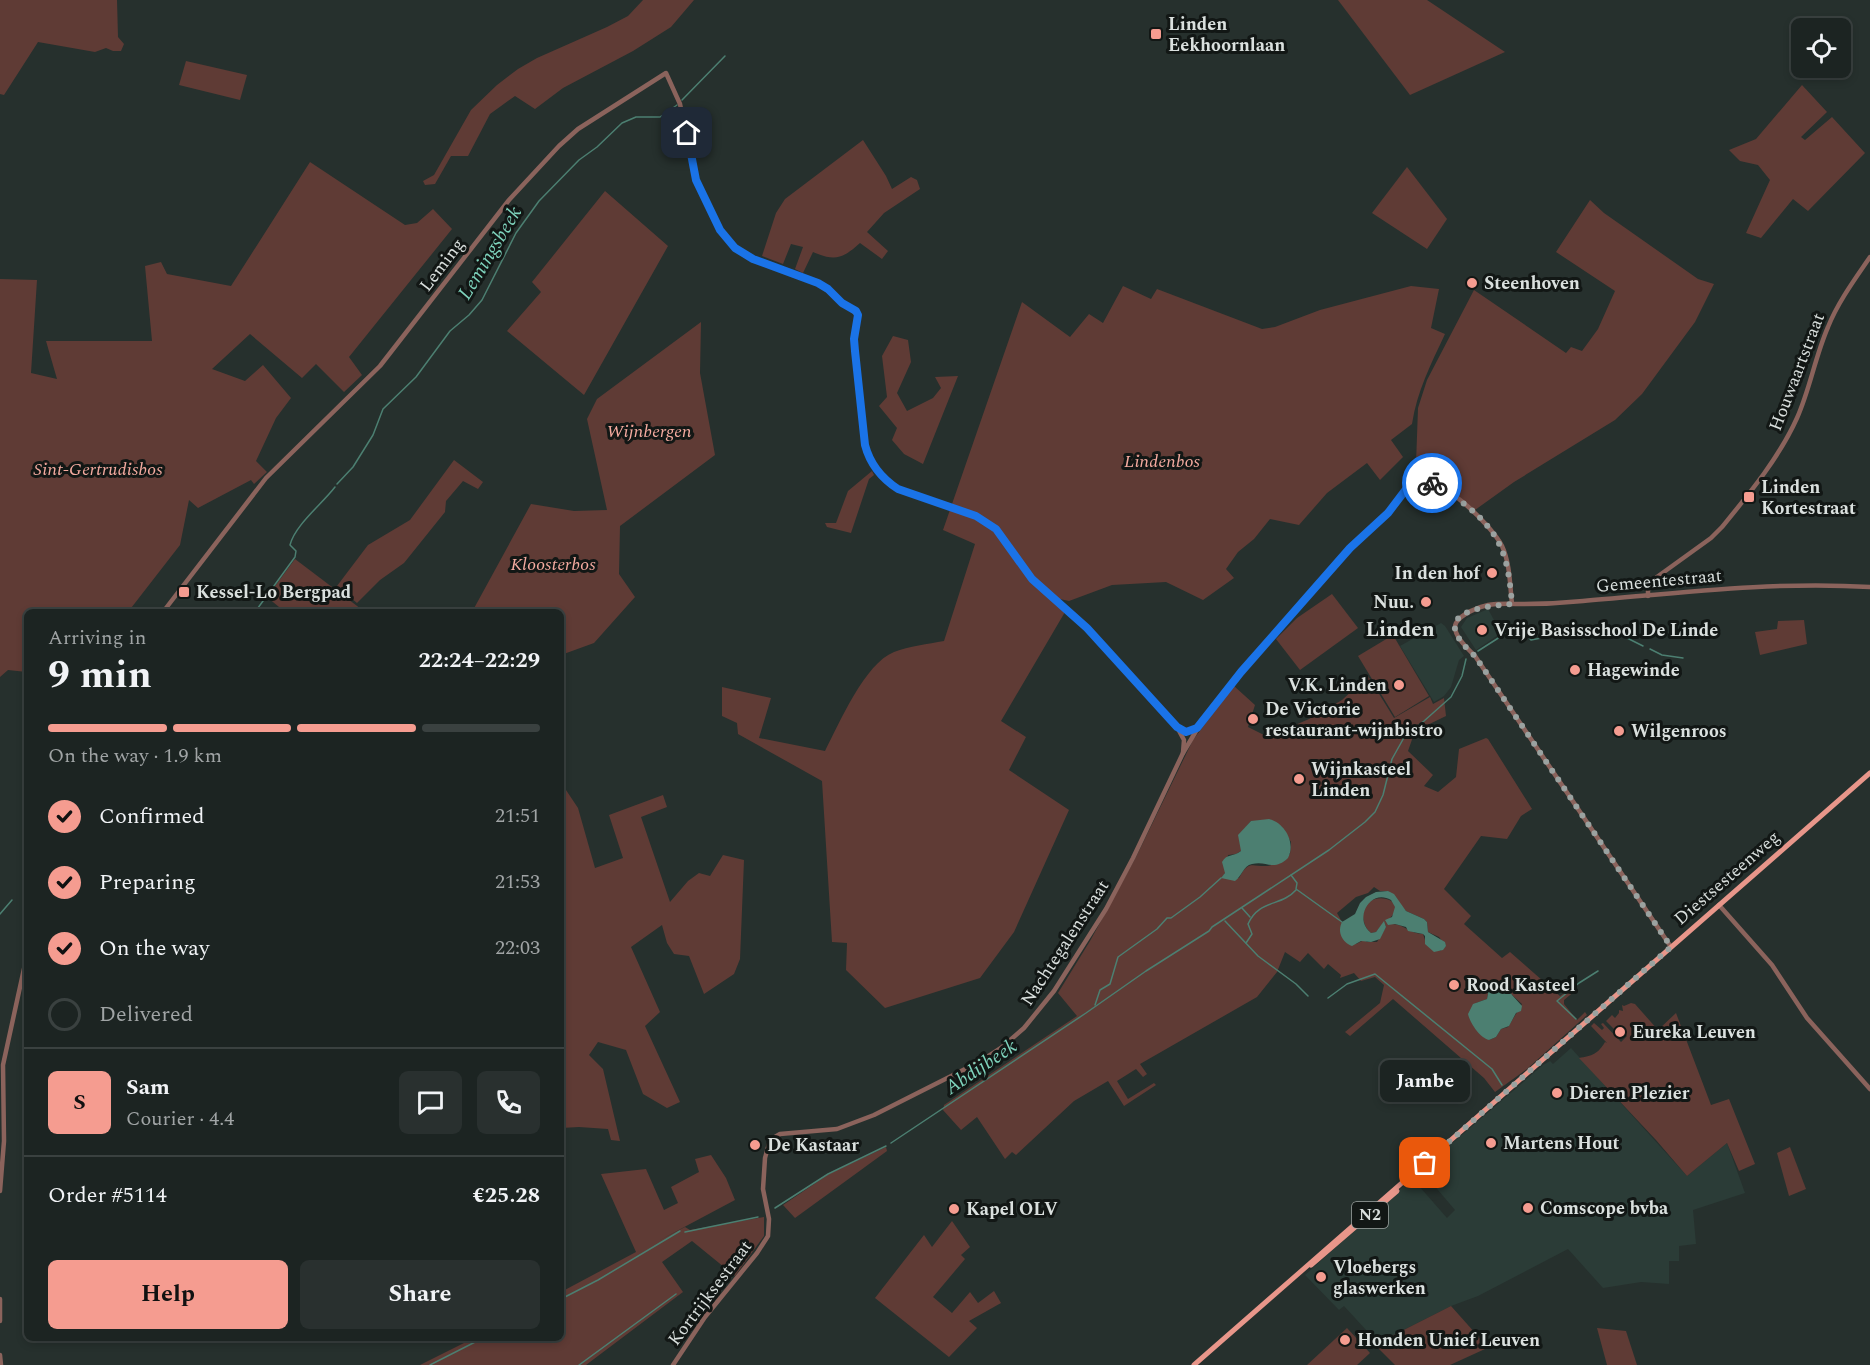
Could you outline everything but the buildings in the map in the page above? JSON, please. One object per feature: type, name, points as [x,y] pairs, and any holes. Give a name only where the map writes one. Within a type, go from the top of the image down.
[{"type":"main road","name":"Diestsesteenweg","points":[[1194,1365],[1870,773]]},
{"type":"street","name":"Leming","points":[[166,609],[254,493],[303,440],[380,366],[509,200],[559,146],[578,129],[666,73],[680,104],[696,180],[720,230],[734,245],[753,259],[818,283],[842,303],[856,311],[858,315],[854,339],[865,445],[871,462],[882,477],[898,489],[976,516],[996,529],[1032,579],[1087,628],[1177,727]]},
{"type":"street","name":"Houwaartstraat","points":[[1648,596],[1650,582],[1711,538],[1722,527],[1776,454],[1790,432],[1804,402],[1830,321],[1870,256]]},
{"type":"street","name":"Nachtegalenstraat","points":[[1185,739],[1189,733],[1197,732],[1202,721],[1241,672],[1350,548],[1388,513],[1407,488],[1418,482],[1426,481],[1435,484],[1485,521],[1502,547],[1512,604]]},
{"type":"street","name":"Gemeentestraat","points":[[1671,947],[1475,656],[1466,648],[1456,632],[1455,624],[1465,615],[1482,607],[1512,604],[1565,603],[1723,589],[1801,585],[1870,587]]},
{"type":"street","points":[[1177,727],[1189,733]]},
{"type":"street","points":[[1177,727],[1185,739]]},
{"type":"street","name":"Nachtegalenstraat","points":[[1185,739],[1192,739],[1189,733]]},
{"type":"street","name":"Nachtegalenstraat","points":[[768,1236],[769,1219],[764,1200],[764,1178],[767,1149],[770,1140],[776,1135],[837,1129],[874,1115],[981,1061],[1001,1048],[1024,1028],[1054,991],[1122,881],[1183,753],[1189,745],[1185,739]]},
{"type":"street","points":[[1719,905],[1767,959],[1808,1018],[1870,1089]]},
{"type":"street","points":[[0,1191],[4,1141],[3,1065],[24,969]]},
{"type":"street","name":"Kortrijksestraat","points":[[673,1365],[705,1317],[768,1236]]},
{"type":"street","points":[[0,1299],[0,1321]]},
{"type":"street","points":[[0,1355],[0,1365]]},
{"type":"shaded area","name":"Vrije Basisschool De Linde","points":[[1488,609],[1501,633],[1476,650],[1461,627],[1467,618]]},
{"type":"shaded area","points":[[1441,623],[1464,656],[1459,660],[1451,687],[1444,696],[1434,702],[1400,646]]},
{"type":"shaded area","points":[[1269,819],[1275,821],[1288,834],[1291,846],[1288,858],[1274,865],[1257,863],[1249,865],[1235,881],[1221,878],[1225,873],[1222,862],[1224,859],[1241,851],[1238,835],[1251,821]]},
{"type":"shaded area","points":[[1388,891],[1394,894],[1406,911],[1427,922],[1428,932],[1445,942],[1446,946],[1443,950],[1434,952],[1425,944],[1423,934],[1408,931],[1406,927],[1395,924],[1388,925],[1385,920],[1392,917],[1395,907],[1391,900],[1383,897],[1371,901],[1364,913],[1366,927],[1371,933],[1376,932],[1384,921],[1386,927],[1380,939],[1371,942],[1361,941],[1352,946],[1346,942],[1340,933],[1342,922],[1355,914],[1366,897],[1376,892]]},
{"type":"shaded area","points":[[1484,980],[1495,992],[1508,988],[1522,1006],[1521,1011],[1516,1013],[1509,1026],[1501,1029],[1496,1037],[1489,1040],[1476,1030],[1468,1014],[1473,1004],[1487,999]]},
{"type":"shaded area","points":[[1571,1048],[1687,1176],[1727,1143],[1745,1193],[1693,1210],[1696,1244],[1679,1246],[1679,1261],[1669,1261],[1669,1284],[1641,1282],[1603,1288],[1568,1249],[1478,1296],[1451,1306],[1378,1343],[1344,1306],[1339,1310],[1305,1275],[1412,1178],[1447,1218],[1455,1210],[1421,1170],[1543,1065],[1550,1061],[1553,1064]]},
{"type":"green space","points":[[0,0],[117,0],[118,37],[124,44],[121,51],[106,48],[95,52],[38,42],[4,95],[0,94]]},
{"type":"green space","points":[[643,0],[694,0],[671,27],[633,51],[563,88],[535,109],[515,96],[490,114],[468,156],[451,156],[435,184],[425,185],[423,181],[434,175],[471,110],[497,85],[537,58],[628,16]]},
{"type":"green space","points":[[1338,0],[1427,0],[1505,52],[1410,95]]},
{"type":"green space","points":[[186,61],[247,75],[240,100],[179,85]]},
{"type":"green space","points":[[1802,85],[1827,112],[1801,137],[1805,140],[1832,117],[1865,153],[1808,211],[1793,199],[1761,238],[1746,233],[1770,180],[1758,165],[1740,161],[1729,150],[1756,139]]},
{"type":"green space","points":[[863,140],[892,189],[911,177],[917,180],[920,189],[884,213],[867,232],[888,251],[882,259],[860,243],[839,257],[833,258],[813,252],[803,273],[795,269],[803,247],[791,244],[783,264],[762,256],[776,213],[785,199]]},
{"type":"green space","name":"Sint-Gertrudisbos","points":[[310,162],[405,225],[417,223],[433,209],[452,229],[349,357],[362,375],[344,392],[316,364],[302,378],[250,334],[212,369],[245,381],[263,365],[291,398],[276,418],[256,461],[267,472],[254,484],[251,480],[198,508],[189,500],[180,545],[130,609],[24,609],[24,672],[8,670],[0,677],[0,279],[37,280],[31,373],[57,379],[46,341],[152,341],[145,266],[161,262],[167,274],[231,286]]},
{"type":"green space","points":[[1407,167],[1447,219],[1427,249],[1372,213]]},
{"type":"green space","points":[[605,191],[668,246],[584,395],[507,331],[541,292],[532,282]]},
{"type":"green space","points":[[1590,200],[1604,213],[1698,279],[1714,284],[1695,322],[1642,394],[1615,420],[1514,482],[1475,510],[1419,471],[1416,464],[1418,408],[1427,380],[1474,290],[1566,353],[1571,347],[1582,351],[1598,329],[1615,291],[1556,252]]},
{"type":"green space","name":"Lindenbos","points":[[1123,286],[1151,299],[1157,289],[1262,329],[1275,327],[1320,310],[1411,286],[1439,289],[1431,328],[1445,334],[1421,389],[1412,424],[1391,440],[1403,457],[1380,480],[1367,463],[1327,493],[1299,525],[1270,519],[1254,539],[1238,552],[1226,569],[1234,578],[1203,600],[1166,582],[1112,585],[1069,601],[1060,599],[1065,612],[1001,721],[1026,737],[1009,770],[1069,810],[1014,932],[980,978],[885,1008],[846,970],[847,943],[832,942],[822,781],[738,734],[737,723],[722,716],[722,687],[771,698],[759,738],[825,751],[863,681],[883,658],[906,648],[944,641],[975,544],[943,530],[1022,302],[1070,337],[1089,314],[1103,323]]},
{"type":"green space","points":[[701,322],[700,373],[715,455],[620,526],[619,574],[635,597],[594,643],[564,654],[564,609],[474,609],[531,504],[574,511],[607,510],[587,419],[597,399]]},
{"type":"green space","points":[[893,336],[908,340],[911,362],[897,393],[907,411],[933,398],[941,388],[935,377],[958,376],[923,464],[904,454],[892,440],[897,428],[879,406],[887,397],[882,356]]},
{"type":"green space","points":[[454,460],[483,482],[478,489],[463,481],[446,501],[445,512],[404,563],[380,580],[357,603],[337,586],[368,545],[410,520]]},
{"type":"green space","points":[[872,471],[874,475],[869,479],[851,533],[827,527],[825,523],[836,523],[848,491]]},
{"type":"green space","points":[[295,559],[361,609],[281,609],[267,597]]},
{"type":"green space","points":[[1332,594],[1358,628],[1300,670],[1276,639],[1297,618]]},
{"type":"green space","points":[[1804,620],[1807,644],[1760,655],[1755,632],[1777,629],[1778,621]]},
{"type":"green space","name":"V.K. Linden","points":[[1393,635],[1429,696],[1395,717],[1358,656]]},
{"type":"green space","points":[[1368,676],[1394,718],[1430,697],[1433,704],[1444,698],[1446,716],[1415,731],[1408,751],[1433,775],[1424,786],[1438,792],[1456,777],[1459,749],[1488,739],[1532,809],[1521,816],[1507,839],[1481,836],[1444,889],[1471,916],[1464,924],[1502,958],[1510,952],[1560,996],[1573,987],[1576,990],[1564,1000],[1564,1004],[1577,1020],[1585,1012],[1587,1015],[1527,1069],[1495,1092],[1484,1078],[1393,999],[1350,1036],[1345,1032],[1380,1003],[1384,985],[1375,977],[1361,981],[1354,973],[1340,978],[1341,975],[1328,964],[1324,969],[1308,953],[1300,962],[1285,952],[1277,972],[1257,997],[1140,1064],[1147,1074],[1143,1077],[1136,1069],[1117,1081],[1128,1099],[1154,1083],[1156,1085],[1124,1106],[1108,1081],[1074,1101],[1016,1155],[1012,1152],[1005,1159],[977,1117],[961,1130],[943,1110],[944,1105],[1077,1016],[1058,993],[1090,941],[1136,857],[1193,740],[1234,686],[1255,705],[1248,727],[1268,737],[1309,719],[1342,700]],"holes":[[[1251,821],[1282,827],[1291,842],[1290,854],[1271,865],[1248,866],[1239,878],[1222,878],[1228,855],[1241,851],[1241,833]],[[1374,887],[1380,891],[1388,891],[1406,911],[1424,919],[1427,922],[1428,932],[1439,937],[1446,946],[1440,951],[1425,940],[1423,934],[1392,924],[1389,919],[1395,911],[1395,905],[1384,898],[1370,902],[1365,908],[1363,917],[1371,933],[1376,932],[1384,922],[1386,927],[1377,942],[1364,940],[1356,944],[1341,934],[1342,922],[1337,913],[1356,897],[1368,893]],[[1484,981],[1495,992],[1512,995],[1522,1004],[1508,1027],[1501,1029],[1496,1037],[1489,1040],[1476,1027],[1476,1003],[1487,999],[1488,994]]]},
{"type":"green space","points":[[564,790],[566,790],[578,808],[595,868],[623,858],[609,815],[663,795],[667,807],[641,817],[670,902],[688,881],[699,873],[710,876],[723,855],[744,860],[740,959],[734,974],[704,994],[689,956],[674,954],[667,943],[662,925],[631,947],[660,1012],[645,1026],[680,1102],[667,1108],[643,1094],[626,1050],[598,1042],[589,1055],[603,1069],[620,1141],[611,1140],[608,1129],[564,1128]]},
{"type":"green space","points":[[1635,1004],[1658,1030],[1676,1013],[1711,1105],[1729,1099],[1755,1164],[1739,1171],[1727,1143],[1687,1176],[1579,1058],[1594,1054],[1605,1042],[1607,1043],[1591,1026],[1594,1023],[1602,1030],[1604,1028],[1601,1024],[1603,1023],[1621,1042],[1627,1036],[1623,1032],[1618,1037],[1606,1021],[1612,1015],[1615,1018],[1619,1010],[1623,1011],[1622,1005]]},
{"type":"green space","points":[[886,1147],[887,1151],[795,1218],[783,1205],[829,1174]]},
{"type":"green space","points":[[1790,1147],[1806,1189],[1789,1196],[1777,1153]]},
{"type":"green space","points":[[711,1155],[726,1178],[735,1200],[658,1241],[685,1227],[690,1230],[764,1217],[764,1236],[735,1276],[692,1241],[662,1262],[683,1292],[586,1365],[420,1365],[468,1341],[564,1341],[564,1290],[636,1252],[601,1174],[646,1169],[664,1210],[678,1203],[671,1187],[699,1172],[695,1159]]},
{"type":"green space","points":[[952,1221],[970,1247],[961,1255],[965,1259],[933,1297],[952,1313],[970,1292],[978,1303],[994,1291],[1001,1303],[969,1321],[977,1328],[949,1357],[875,1298],[924,1235],[932,1247]]},
{"type":"green space","points":[[1451,1306],[1484,1343],[1485,1349],[1450,1365],[1395,1365],[1377,1347],[1378,1343]]},
{"type":"green space","name":"Honden Unief Leuven","points":[[1347,1328],[1370,1353],[1357,1365],[1307,1365]]},
{"type":"green space","points":[[1597,1328],[1626,1331],[1637,1365],[1607,1365]]},
{"type":"waterway","name":"Lemingsbeek","points":[[682,100],[725,56]]},
{"type":"waterway","name":"Lemingsbeek","points":[[337,484],[353,467],[373,435],[383,409],[416,377],[450,331],[482,300],[516,233],[539,201],[579,160],[597,147],[622,123],[636,117],[660,117],[677,105]]},
{"type":"waterway","name":"Lemingsbeek","points":[[257,609],[295,557],[296,551],[290,545],[297,530],[335,487]]},
{"type":"waterway","points":[[1478,651],[1514,628],[1523,631],[1531,640],[1597,627],[1643,646]]},
{"type":"waterway","points":[[1650,649],[1662,655],[1683,658]]},
{"type":"waterway","points":[[891,1143],[1329,850],[1365,822],[1375,812],[1383,795],[1392,759],[1406,734],[1451,697],[1462,676],[1466,659]]},
{"type":"waterway","points":[[1291,875],[1297,883],[1296,889],[1342,922]]},
{"type":"waterway","points":[[1095,1005],[1100,990],[1110,984],[1118,957],[1157,929],[1167,918],[1171,918],[1200,897],[1221,878]]},
{"type":"waterway","points":[[1246,943],[1252,934],[1248,924],[1253,916],[1264,907],[1284,899],[1296,890]]},
{"type":"waterway","name":"Lemingsbeek","points":[[0,914],[12,900]]},
{"type":"waterway","points":[[1242,908],[1250,917]]},
{"type":"waterway","points":[[1225,921],[1258,956],[1296,984],[1308,996]]},
{"type":"waterway","points":[[1576,1019],[1557,1001],[1598,971]]},
{"type":"waterway","points":[[1328,998],[1347,984],[1375,974],[1492,1069],[1502,1085]]},
{"type":"waterway","name":"Abdijbeek","points":[[775,1208],[828,1174],[886,1146]]},
{"type":"waterway","name":"Abdijbeek","points":[[685,1232],[758,1217]]},
{"type":"waterway","points":[[564,1297],[680,1231]]},
{"type":"waterway","points":[[579,1365],[676,1294]]},
{"type":"waterway","points":[[430,1365],[477,1341]]},
{"type":"way so far","points":[[1425,1163],[1671,947],[1475,656],[1456,632],[1455,624],[1459,619],[1474,610],[1494,604],[1512,604],[1510,583],[1502,547],[1485,521],[1432,483]]},
{"type":"place","name":"Linden Eekhoornlaan","points":[[1156,34]]},
{"type":"place","name":"Steenhoven","points":[[1472,283]]},
{"type":"place","name":"Linden Kortestraat","points":[[1749,497]]},
{"type":"place","name":"In den hof","points":[[1492,573]]},
{"type":"place","name":"Kessel-Lo Bergpad","points":[[184,592]]},
{"type":"place","name":"Nuu.","points":[[1426,602]]},
{"type":"place","name":"Vrije Basisschool De Linde","points":[[1482,630]]},
{"type":"place","name":"Hagewinde","points":[[1575,670]]},
{"type":"place","name":"V.K. Linden","points":[[1399,685]]},
{"type":"place","name":"De Victorie restaurant-wijnbistro","points":[[1253,719]]},
{"type":"place","name":"Wilgenroos","points":[[1619,731]]},
{"type":"place","name":"Wijnkasteel Linden","points":[[1299,779]]},
{"type":"place","name":"Rood Kasteel","points":[[1454,985]]},
{"type":"place","name":"Eureka Leuven","points":[[1620,1032]]},
{"type":"place","name":"Dieren Plezier","points":[[1557,1093]]},
{"type":"place","name":"Martens Hout","points":[[1491,1143]]},
{"type":"place","name":"De Kastaar","points":[[755,1145]]},
{"type":"place","name":"Jambe","points":[[1425,1163]]},
{"type":"place","name":"Comscope bvba","points":[[1528,1208]]},
{"type":"place","name":"Kapel OLV","points":[[954,1209]]},
{"type":"place","name":"Vloebergs glaswerken","points":[[1321,1277]]},
{"type":"place","name":"Honden Unief Leuven","points":[[1345,1340]]},
{"type":"district","name":"Linden","points":[[1400,630]]},
{"type":"route","points":[[687,133],[696,180],[720,230],[735,248],[753,259],[818,283],[842,303],[856,311],[858,320],[854,339],[865,445],[877,471],[889,484],[898,489],[976,516],[996,529],[1032,579],[1087,628],[1177,727],[1186,732],[1197,728],[1241,672],[1350,548],[1388,513],[1407,488],[1418,482],[1432,483]]},
{"type":"park label","name":"Wijnbergen","points":[[649,431]]},
{"type":"park label","name":"Kloosterbos","points":[[553,564]]}]
